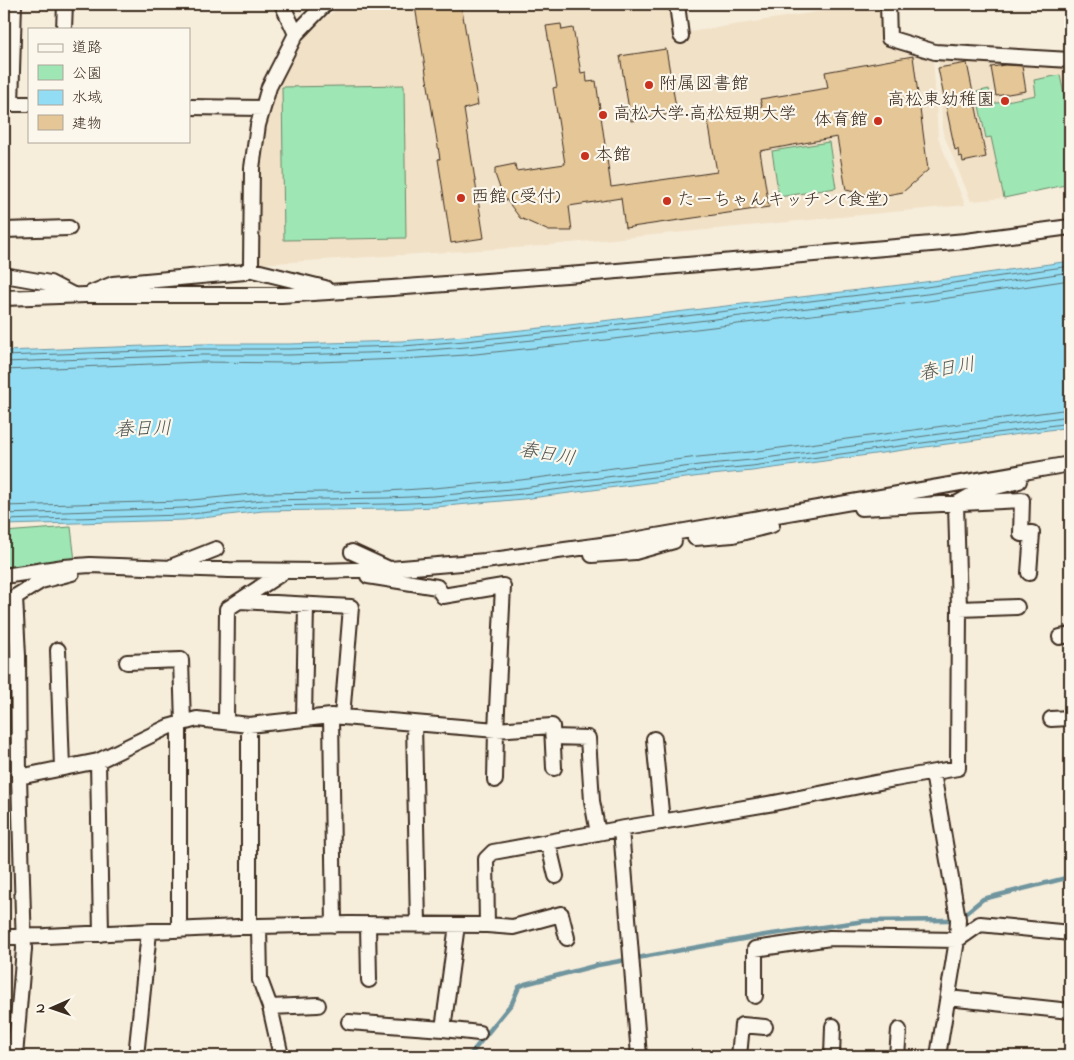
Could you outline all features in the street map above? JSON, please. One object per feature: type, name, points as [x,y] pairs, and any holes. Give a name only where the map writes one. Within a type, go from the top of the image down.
[{"type":"street","points":[[14,4],[8,104],[28,104]]},
{"type":"street","points":[[64,28],[65,4]]},
{"type":"street","points":[[282,4],[296,34]]},
{"type":"street","points":[[4,275],[50,283],[80,295],[113,284],[245,272],[251,266],[252,168],[258,125],[269,87],[296,34],[325,4]]},
{"type":"street","points":[[677,4],[681,36]]},
{"type":"street","points":[[888,4],[889,38],[934,52],[1070,60]]},
{"type":"street","points":[[190,106],[263,108]]},
{"type":"street","points":[[4,298],[80,295],[281,295],[584,274],[947,243],[1070,227]]},
{"type":"street","points":[[4,230],[69,228]]},
{"type":"street","points":[[248,269],[339,291]]},
{"type":"street","points":[[956,504],[977,492],[1036,476],[1062,466]]},
{"type":"street","points":[[796,516],[826,507],[1062,466]]},
{"type":"street","points":[[4,576],[90,565],[168,569],[285,571],[390,569],[485,561],[566,551],[796,516],[874,507],[1022,500],[1021,534],[1032,533],[1029,573]]},
{"type":"street","points":[[486,925],[486,859],[493,852],[774,803],[958,768],[959,609],[956,504]]},
{"type":"street","points":[[826,507],[844,511]]},
{"type":"street","points":[[168,569],[216,548]]},
{"type":"street","points":[[352,552],[390,569]]},
{"type":"street","points":[[15,1056],[24,949],[15,597],[41,582],[69,574],[90,565]]},
{"type":"street","points":[[361,570],[365,576],[437,587],[444,596],[503,586],[495,780]]},
{"type":"street","points":[[226,722],[227,609],[285,571]]},
{"type":"street","points":[[240,601],[351,607],[336,716],[334,925]]},
{"type":"street","points":[[304,719],[306,605]]},
{"type":"street","points":[[959,609],[1017,607]]},
{"type":"street","points":[[58,650],[62,768]]},
{"type":"street","points":[[127,662],[181,660],[178,930]]},
{"type":"street","points":[[19,777],[98,761],[168,727],[197,719],[249,725],[336,716],[496,730],[552,726],[554,768]]},
{"type":"street","points":[[1051,719],[1070,718]]},
{"type":"street","points":[[414,723],[418,924]]},
{"type":"street","points":[[249,725],[254,926],[260,980],[270,1007],[281,1056]]},
{"type":"street","points":[[552,737],[588,738],[592,800],[598,833]]},
{"type":"street","points":[[654,739],[662,822]]},
{"type":"street","points":[[98,761],[101,934]]},
{"type":"street","points":[[933,773],[958,919],[957,940],[938,1056]]},
{"type":"street","points":[[621,829],[638,1056]]},
{"type":"street","points":[[548,842],[556,876]]},
{"type":"street","points":[[4,936],[101,934],[254,926],[418,924],[513,927],[561,914],[567,938]]},
{"type":"street","points":[[368,924],[369,980]]},
{"type":"street","points":[[755,996],[755,949],[830,938],[957,940],[980,924],[1070,933]]},
{"type":"street","points":[[443,1029],[457,925]]},
{"type":"street","points":[[136,1056],[149,932]]},
{"type":"street","points":[[948,998],[1070,1011]]},
{"type":"street","points":[[270,1007],[318,1005]]},
{"type":"street","points":[[348,1022],[480,1033]]},
{"type":"street","points":[[739,1056],[742,1025],[765,1028]]},
{"type":"street","points":[[832,1056],[833,1026]]},
{"type":"street","points":[[897,1056],[899,1030]]},
{"type":"shaded area","name":"高松大学·高松短期大学","points":[[343,4],[673,4],[677,34],[868,4],[885,4],[894,47],[933,55],[938,137],[965,205],[528,247],[257,264],[259,168],[273,92],[302,36]]},
{"type":"shaded area","name":"高松東幼稚園","points":[[938,56],[1070,63],[1070,184],[1004,198],[971,201],[943,133]]},
{"type":"green space","points":[[1060,75],[1070,123],[1070,184],[1004,198],[991,137],[986,138],[976,92],[989,89],[992,104],[1036,95],[1034,80]]},
{"type":"green space","points":[[404,85],[406,238],[284,240],[282,87]]},
{"type":"green space","points":[[829,142],[836,188],[779,197],[772,151]]},
{"type":"green space","points":[[71,527],[75,561],[4,571],[4,532]]},
{"type":"water","name":"春日川","points":[[1070,261],[1070,427],[752,471],[523,499],[435,507],[263,511],[184,520],[4,525],[4,351],[201,344],[402,341],[465,336],[925,282]]},
{"type":"building","points":[[461,4],[478,105],[464,109],[484,238],[451,243],[438,159],[440,159],[415,6]]},
{"type":"building","points":[[561,24],[562,30],[573,28],[581,73],[586,72],[587,82],[596,81],[611,187],[717,172],[707,115],[762,106],[760,99],[828,88],[825,72],[913,56],[928,170],[903,192],[876,197],[846,190],[837,137],[760,151],[769,207],[625,228],[621,198],[569,206],[572,231],[549,231],[520,218],[502,194],[495,174],[495,168],[515,164],[516,171],[565,164],[553,88],[557,87],[546,26]]},
{"type":"building","name":"附属図書館","points":[[666,49],[677,113],[631,121],[620,56]]},
{"type":"building","points":[[967,63],[986,157],[963,162],[962,156],[959,157],[958,149],[955,150],[938,68]]},
{"type":"building","points":[[1005,65],[1022,66],[1026,91],[996,96],[991,67]]},
{"type":"waterway","points":[[961,917],[983,899],[1070,877]]},
{"type":"waterway","points":[[469,1056],[512,1003],[519,987],[525,984],[598,965],[765,935],[865,921],[948,920]]},
{"type":"place","name":"附属図書館","points":[[649,85]]},
{"type":"place","name":"高松東幼稚園","points":[[1005,101]]},
{"type":"place","name":"高松大学·高松短期大学","points":[[603,115]]},
{"type":"place","name":"体育館","points":[[878,121]]},
{"type":"place","name":"本館","points":[[585,156]]},
{"type":"place","name":"西館 (受付)","points":[[461,198]]},
{"type":"place","name":"たーちゃんキッチン(食堂)","points":[[667,201]]}]
